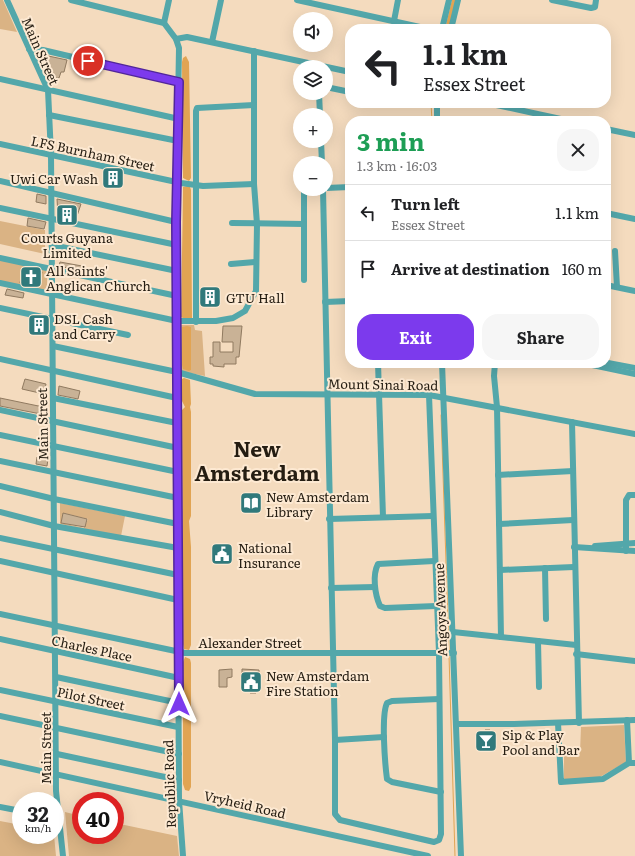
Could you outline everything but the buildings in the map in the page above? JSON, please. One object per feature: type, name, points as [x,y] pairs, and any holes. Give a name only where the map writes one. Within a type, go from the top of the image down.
[{"type":"street","name":"Main Street","points":[[7,0],[48,90],[52,220],[57,792]]},
{"type":"street","points":[[75,0],[164,23],[176,39],[187,37],[345,71]]},
{"type":"street","points":[[164,23],[169,0]]},
{"type":"street","points":[[212,42],[221,0]]},
{"type":"street","points":[[297,0],[407,24]]},
{"type":"street","points":[[394,21],[398,0]]},
{"type":"street","points":[[443,24],[449,0]]},
{"type":"street","points":[[452,24],[458,0]]},
{"type":"street","points":[[552,0],[565,1],[591,8],[595,7],[596,0]]},
{"type":"street","name":"Republic Road","points":[[176,39],[179,48],[179,119],[176,222],[179,652],[178,754],[179,800],[183,856]]},
{"type":"street","points":[[29,49],[43,50],[179,82]]},
{"type":"street","points":[[0,283],[177,321],[216,321],[233,318],[245,311],[256,291],[255,262],[257,224],[254,184],[254,51]]},
{"type":"street","points":[[0,79],[179,119]]},
{"type":"street","points":[[333,88],[345,91]]},
{"type":"street","points":[[196,322],[195,185],[197,108],[254,105]]},
{"type":"street","points":[[510,108],[547,116]]},
{"type":"street","points":[[49,115],[178,141]]},
{"type":"street","points":[[611,129],[635,135]]},
{"type":"street","name":"LFS Burnham Street","points":[[0,144],[195,185],[254,184]]},
{"type":"street","points":[[0,181],[176,222]]},
{"type":"street","points":[[333,188],[345,187]]},
{"type":"street","points":[[304,196],[304,280]]},
{"type":"street","points":[[323,196],[335,740],[335,814],[340,820],[434,842],[439,840],[441,834],[439,699],[442,653],[436,606],[433,516],[437,396]]},
{"type":"street","points":[[0,208],[177,245]]},
{"type":"street","points":[[611,214],[635,219]]},
{"type":"street","points":[[232,223],[304,224]]},
{"type":"street","points":[[52,245],[177,271]]},
{"type":"street","points":[[615,251],[618,287]]},
{"type":"street","points":[[0,258],[177,296]]},
{"type":"street","points":[[231,264],[255,262]]},
{"type":"street","points":[[611,286],[635,291]]},
{"type":"street","points":[[325,302],[345,301]]},
{"type":"street","points":[[0,308],[128,335]]},
{"type":"street","name":"Mount Sinai Road","points":[[53,346],[177,372],[256,394],[379,394],[437,396],[635,434]]},
{"type":"street","points":[[0,359],[177,398]]},
{"type":"street","points":[[611,364],[635,368]]},
{"type":"street","points":[[378,368],[383,517]]},
{"type":"street","name":"Angoys Avenue","points":[[441,368],[437,396],[452,632],[461,856]]},
{"type":"street","points":[[495,368],[497,407],[501,637]]},
{"type":"street","points":[[607,368],[635,374]]},
{"type":"street","points":[[53,398],[178,423]]},
{"type":"street","points":[[0,410],[178,448]]},
{"type":"street","points":[[572,422],[576,654],[579,723]]},
{"type":"street","points":[[0,435],[178,472]]},
{"type":"street","points":[[0,461],[178,498]]},
{"type":"street","points":[[498,475],[572,471]]},
{"type":"street","points":[[0,486],[54,499],[178,524]]},
{"type":"street","points":[[626,551],[626,500],[629,495],[635,495]]},
{"type":"street","points":[[0,512],[54,526],[178,548]]},
{"type":"street","points":[[330,519],[433,516]]},
{"type":"street","points":[[499,524],[573,520]]},
{"type":"street","points":[[0,538],[178,575]]},
{"type":"street","points":[[591,548],[597,545],[635,543]]},
{"type":"street","points":[[574,547],[635,551]]},
{"type":"street","points":[[0,561],[178,600]]},
{"type":"street","points":[[434,561],[382,562],[378,564],[375,587],[380,606],[385,608],[436,606]]},
{"type":"street","points":[[500,570],[574,567]]},
{"type":"street","points":[[545,568],[546,619]]},
{"type":"street","points":[[331,588],[375,587]]},
{"type":"street","name":"Alexander Street","points":[[0,614],[179,652],[453,654]]},
{"type":"street","points":[[452,632],[576,645]]},
{"type":"street","name":"Charles Place","points":[[0,640],[179,678]]},
{"type":"street","points":[[538,641],[539,687]]},
{"type":"street","points":[[576,654],[635,660]]},
{"type":"street","points":[[56,677],[179,704]]},
{"type":"street","name":"Pilot Street","points":[[0,690],[178,727]]},
{"type":"street","points":[[439,699],[392,701],[387,703],[384,708],[384,737],[387,779],[392,782],[441,792]]},
{"type":"street","points":[[0,716],[178,754]]},
{"type":"street","points":[[558,723],[560,782],[603,779],[632,763],[626,720]]},
{"type":"street","points":[[456,724],[579,723],[635,720]]},
{"type":"street","points":[[335,740],[384,737]]},
{"type":"street","points":[[57,754],[179,780]]},
{"type":"street","name":"Vryheid Road","points":[[0,762],[179,800],[428,856]]},
{"type":"street","points":[[0,807],[12,809]]},
{"type":"street","name":"Main Street","points":[[61,844],[63,856]]},
{"type":"shaded area","points":[[0,0],[3,0],[17,32],[0,29]]},
{"type":"shaded area","points":[[186,56],[189,62],[191,178],[189,181],[183,178],[182,62],[183,58]]},
{"type":"shaded area","points":[[183,187],[190,187],[191,190],[192,319],[181,317]]},
{"type":"shaded area","points":[[0,221],[45,230],[45,254],[0,244]]},
{"type":"shaded area","points":[[0,260],[47,270],[47,291],[0,281]],"holes":[[[24,266],[42,270],[38,288],[20,284]]]},
{"type":"shaded area","points":[[180,325],[194,325],[195,330],[202,331],[205,376],[180,371]]},
{"type":"shaded area","points":[[182,327],[191,327],[191,370],[189,371],[183,369],[182,365]]},
{"type":"shaded area","points":[[184,378],[190,380],[191,404],[191,516],[189,521],[191,547],[191,645],[189,650],[184,649],[183,644],[182,410],[185,407],[182,401],[182,379]]},
{"type":"shaded area","points":[[60,503],[125,516],[121,536],[60,524]],"holes":[[[64,513],[88,519],[84,528],[61,523]]]},
{"type":"shaded area","points":[[185,657],[190,659],[191,663],[191,787],[189,791],[185,790],[183,784],[183,662]]},
{"type":"shaded area","points":[[624,725],[626,762],[600,777],[564,780],[564,753],[580,753],[581,727]]},
{"type":"shaded area","points":[[65,812],[72,814],[72,844],[124,844],[124,825],[177,836],[179,856],[69,856]]},
{"type":"shaded area","points":[[0,821],[12,823],[12,844],[55,844],[56,856],[0,856]]},
{"type":"waterway","points":[[448,24],[454,0]]},
{"type":"waterway","points":[[431,108],[432,116]]},
{"type":"waterway","points":[[441,415],[449,650]]},
{"type":"waterway","points":[[449,655],[455,856]]},
{"type":"place","name":"Uwi Car Wash","points":[[113,178]]},
{"type":"place","name":"Courts Guyana Limited","points":[[67,215]]},
{"type":"place","name":"All Saints' Anglican Church","points":[[31,277]]},
{"type":"place","name":"GTU Hall","points":[[210,297]]},
{"type":"place","name":"DSL Cash and Carry","points":[[39,325]]},
{"type":"place","name":"New Amsterdam Library","points":[[251,503]]},
{"type":"place","name":"National Insurance","points":[[222,554]]},
{"type":"place","name":"New Amsterdam Fire Station","points":[[251,682]]},
{"type":"place","name":"Sip & Play Pool and Bar","points":[[486,741]]},
{"type":"district","name":"New Amsterdam","points":[[257,459]]},
{"type":"route","points":[[88,61],[179,82],[176,222],[179,704]]}]
